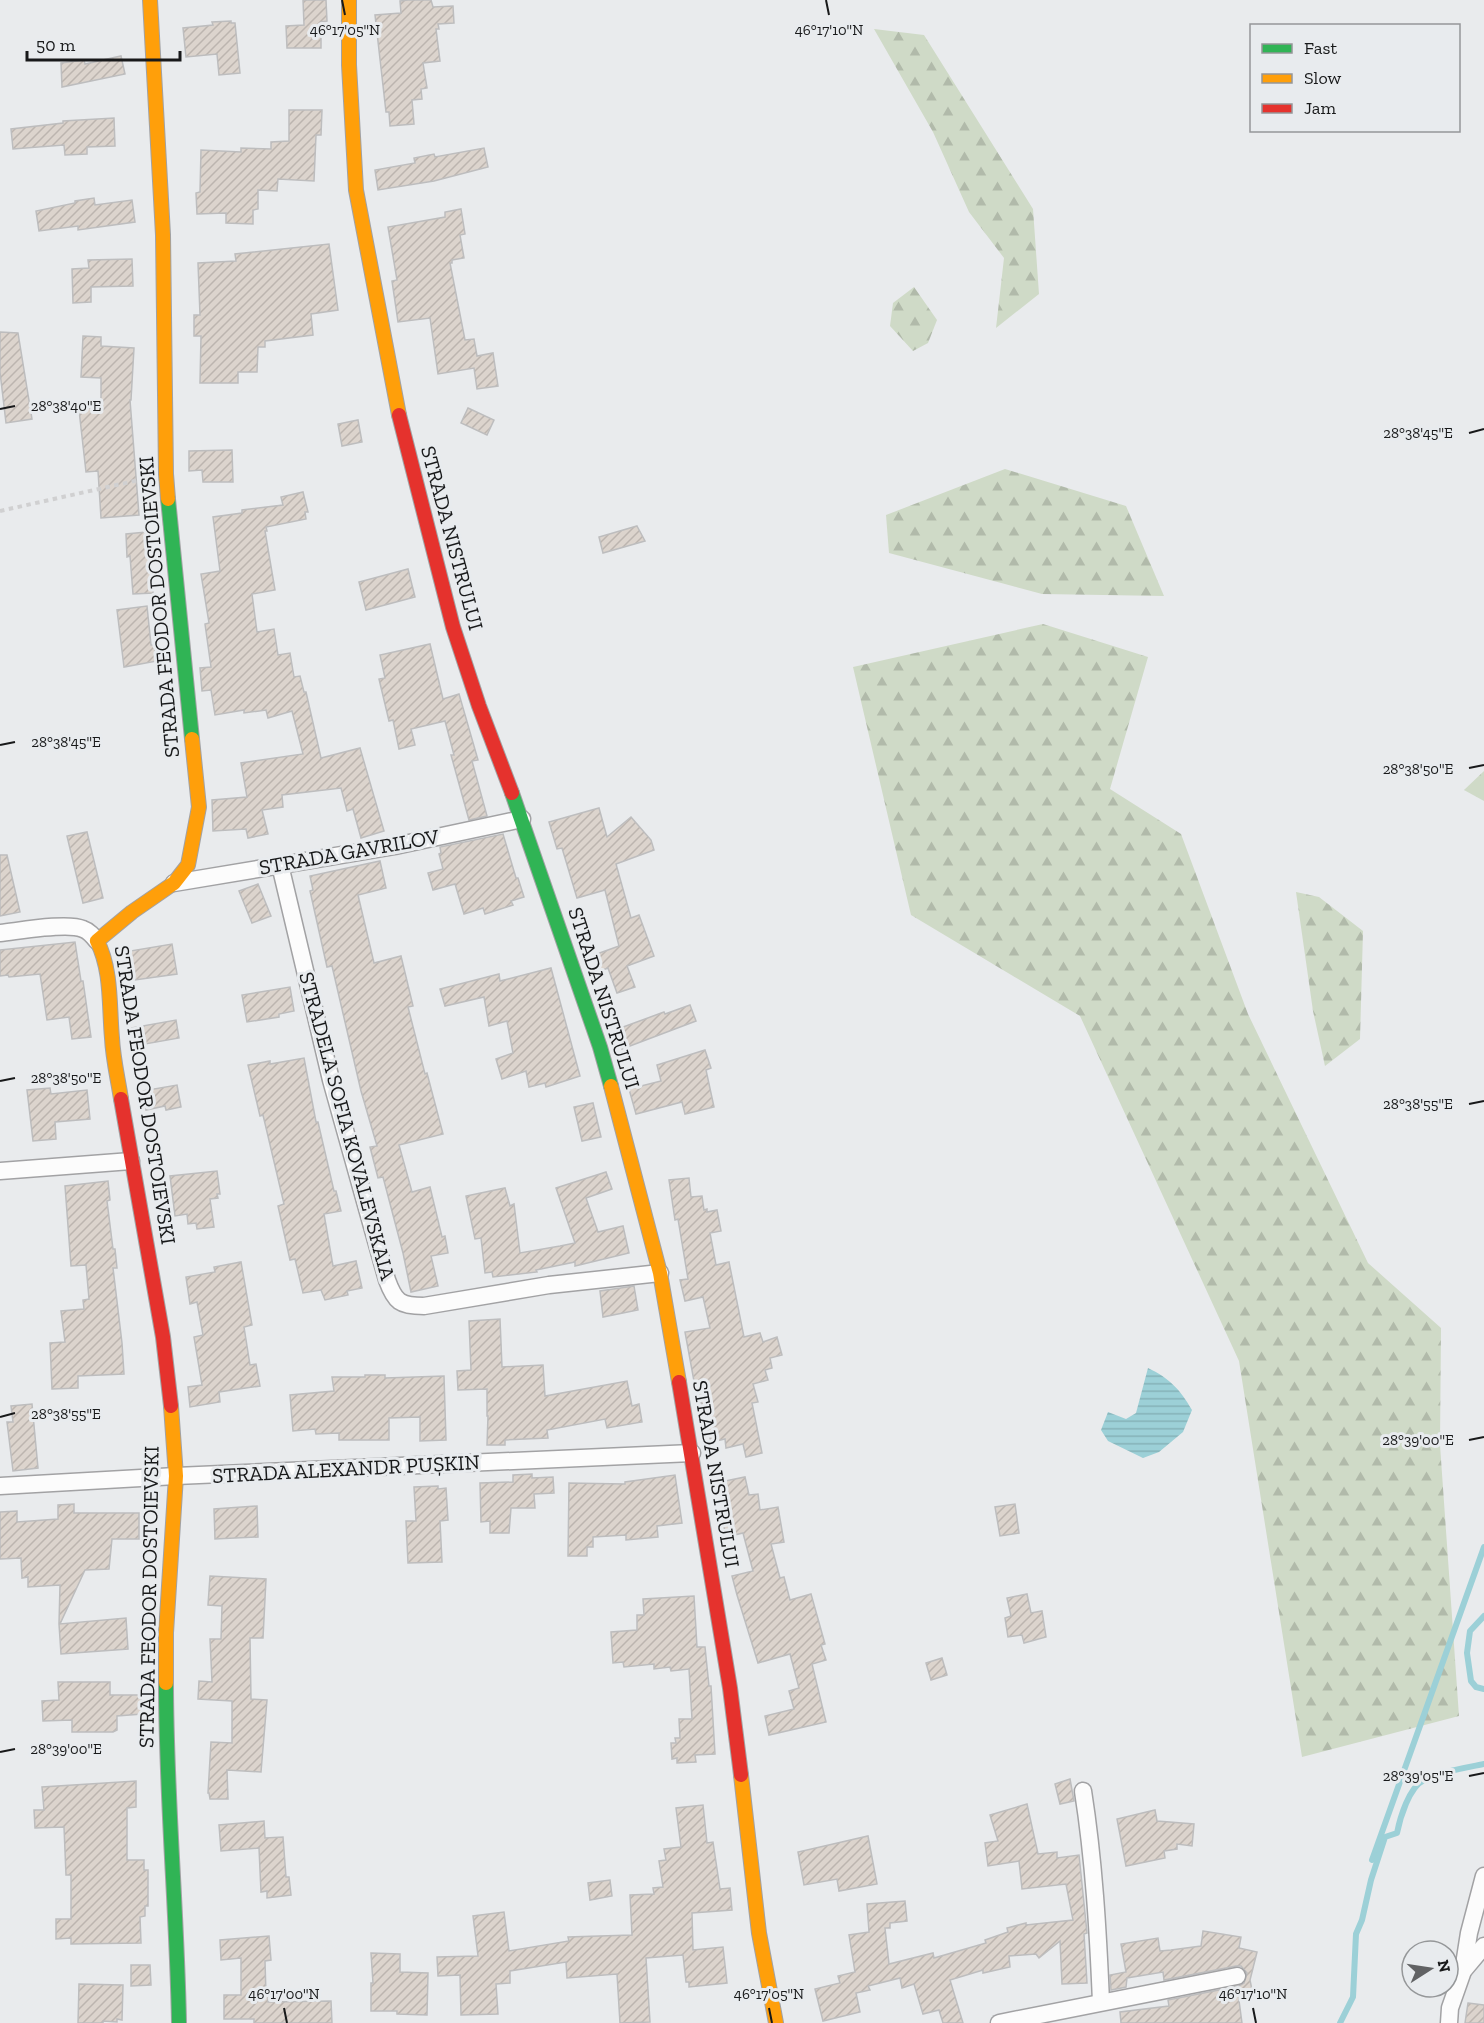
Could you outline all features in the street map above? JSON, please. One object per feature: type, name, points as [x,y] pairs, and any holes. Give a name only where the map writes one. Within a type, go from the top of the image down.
[{"type":"street","name":"STRADA FEODOR DOSTOIEVSKI","points":[[150,0],[164,235],[166,474],[199,807],[188,865],[174,883],[132,912],[98,941],[107,972],[112,1042],[163,1337],[176,1476],[166,1632],[166,1734],[178,1956],[179,2023]]},
{"type":"street","name":"STRADA NISTRULUI","points":[[349,0],[349,65],[356,190],[403,435],[453,627],[600,1047],[660,1273],[730,1688],[759,1933],[776,2023]]},
{"type":"street","name":"STRADA GAVRILOV","points":[[174,883],[395,846],[522,819]]},
{"type":"street","name":"STRADELA SOFIA KOVALEVSKAIA","points":[[280,865],[331,1080],[387,1280],[392,1294],[400,1303],[424,1306],[549,1285],[660,1273]]},
{"type":"street","points":[[0,933],[82,928],[98,941]]},
{"type":"street","points":[[0,1171],[131,1161]]},
{"type":"street","name":"STRADA ALEXANDR PUȘKIN","points":[[0,1486],[692,1453]]},
{"type":"street","points":[[1083,1791],[1097,1906],[1101,2002]]},
{"type":"street","points":[[1449,2023],[1450,2008],[1463,1971],[1469,1933],[1484,1876]]},
{"type":"street","points":[[1463,1971],[1484,1946]]},
{"type":"street","points":[[999,2023],[1237,1976]]},
{"type":"path","points":[[0,511],[166,474]]},
{"type":"green space","points":[[874,29],[924,35],[1033,209],[1039,294],[996,328],[1004,258],[969,212],[933,132]]},
{"type":"green space","points":[[914,287],[937,320],[928,343],[913,351],[890,326],[893,303]]},
{"type":"green space","points":[[1005,469],[1126,506],[1164,596],[1042,594],[889,553],[886,515]]},
{"type":"green space","points":[[1043,624],[1148,657],[1110,789],[1181,834],[1248,1014],[1368,1263],[1441,1328],[1440,1445],[1459,1716],[1302,1757],[1239,1361],[1080,1016],[911,915],[853,667]]},
{"type":"green space","points":[[1484,771],[1484,801],[1464,790]]},
{"type":"green space","points":[[1296,892],[1319,897],[1363,931],[1360,1039],[1325,1066],[1313,1011]]},
{"type":"water","points":[[1148,1368],[1173,1385],[1192,1410],[1183,1432],[1159,1452],[1143,1458],[1108,1441],[1101,1430],[1108,1412],[1126,1419],[1136,1413]]},
{"type":"building","points":[[303,0],[326,0],[327,21],[321,22],[321,48],[287,48],[286,26],[304,25]]},
{"type":"building","points":[[431,0],[433,7],[453,6],[454,23],[438,24],[439,29],[436,29],[440,61],[423,63],[427,88],[421,89],[422,99],[412,100],[414,124],[390,126],[389,112],[386,112],[375,15],[401,13],[400,1]]},
{"type":"building","points":[[231,21],[235,23],[240,73],[219,75],[217,54],[186,57],[183,28]]},
{"type":"building","points":[[121,56],[125,74],[62,87],[61,63],[84,60],[85,64]]},
{"type":"building","points":[[289,110],[322,110],[321,135],[316,135],[314,181],[278,179],[277,191],[258,190],[258,209],[253,210],[253,224],[226,223],[226,213],[197,214],[196,193],[200,192],[201,150],[241,152],[241,148],[271,149],[271,142],[289,141]]},
{"type":"building","points":[[114,118],[115,146],[87,147],[87,154],[65,155],[64,145],[13,149],[11,129],[63,123],[63,121]]},
{"type":"building","points":[[484,148],[488,167],[434,181],[378,190],[375,170],[415,163],[414,158],[434,154],[435,157]]},
{"type":"building","points":[[94,198],[95,205],[132,200],[135,222],[78,230],[78,226],[39,231],[36,211]]},
{"type":"building","points":[[461,209],[465,234],[460,235],[464,258],[452,260],[450,263],[465,340],[474,339],[477,356],[493,353],[498,386],[477,389],[474,368],[438,374],[430,318],[398,322],[392,281],[397,280],[388,227],[445,217],[445,212]]},
{"type":"building","points":[[329,244],[338,310],[311,314],[313,335],[265,341],[265,347],[258,347],[257,372],[238,372],[238,383],[200,383],[201,336],[194,336],[194,315],[200,315],[198,263],[236,261],[235,254]]},
{"type":"building","points":[[132,259],[133,286],[91,287],[91,302],[73,303],[72,269],[89,268],[88,260]]},
{"type":"building","points":[[0,332],[18,333],[32,419],[6,423],[0,372]]},
{"type":"building","points":[[83,336],[101,337],[101,346],[134,348],[130,400],[139,515],[101,518],[98,471],[86,472],[79,410],[101,406],[101,378],[81,377]]},
{"type":"building","points":[[468,408],[494,420],[487,435],[461,423]]},
{"type":"building","points":[[358,420],[362,442],[342,446],[338,424]]},
{"type":"building","points":[[232,450],[233,482],[203,482],[202,470],[189,471],[189,451]]},
{"type":"building","points":[[303,492],[308,512],[305,512],[306,519],[266,527],[275,590],[252,594],[257,632],[274,629],[278,655],[290,653],[294,677],[300,676],[304,692],[306,692],[321,758],[360,748],[384,831],[361,838],[353,809],[347,811],[341,788],[282,795],[283,807],[262,810],[268,834],[248,838],[246,829],[213,831],[212,800],[247,797],[241,763],[303,754],[292,711],[268,718],[266,710],[244,713],[244,710],[215,715],[211,690],[202,691],[200,668],[211,667],[205,624],[209,623],[201,574],[220,571],[213,517],[242,513],[242,510],[283,505],[281,497]]},
{"type":"building","points":[[637,526],[645,541],[603,553],[599,537]]},
{"type":"building","points":[[146,532],[148,555],[151,555],[153,593],[133,594],[126,534]]},
{"type":"building","points":[[408,569],[415,597],[366,610],[359,582]]},
{"type":"building","points":[[147,606],[151,645],[154,645],[157,661],[124,667],[117,610]]},
{"type":"building","points":[[430,644],[443,699],[459,694],[478,760],[472,761],[487,816],[469,820],[451,755],[454,755],[445,721],[411,729],[415,745],[399,749],[393,720],[389,721],[379,679],[385,678],[380,655]]},
{"type":"building","points":[[599,808],[607,837],[631,817],[651,840],[654,850],[616,864],[631,918],[639,915],[654,956],[627,966],[635,987],[617,993],[608,968],[600,971],[594,955],[619,946],[605,890],[577,898],[562,848],[557,849],[549,822]]},
{"type":"building","points":[[87,832],[103,898],[83,903],[67,836]]},
{"type":"building","points":[[503,834],[524,897],[511,901],[513,905],[485,914],[483,908],[464,914],[455,884],[433,890],[428,873],[443,869],[439,854],[441,853],[440,847]]},
{"type":"building","points":[[0,855],[7,855],[20,912],[0,916]]},
{"type":"building","points":[[380,861],[386,888],[358,895],[374,963],[401,956],[413,1006],[408,1007],[443,1134],[399,1145],[412,1192],[430,1187],[448,1253],[431,1256],[438,1286],[411,1292],[383,1177],[378,1178],[370,1147],[377,1146],[361,1091],[332,966],[327,967],[310,891],[313,890],[310,876]]},
{"type":"building","points":[[258,884],[271,916],[252,923],[239,891]]},
{"type":"building","points":[[75,942],[91,1037],[72,1039],[69,1017],[47,1020],[40,974],[0,976],[0,950]]},
{"type":"building","points":[[172,944],[177,974],[135,980],[130,951]]},
{"type":"building","points":[[551,968],[580,1076],[546,1087],[545,1083],[529,1087],[526,1071],[502,1079],[496,1059],[513,1053],[507,1021],[489,1026],[484,997],[445,1006],[440,989],[499,974],[500,981]]},
{"type":"building","points":[[290,987],[294,1011],[279,1014],[279,1017],[247,1022],[242,995]]},
{"type":"building","points":[[690,1005],[696,1021],[622,1049],[615,1030]]},
{"type":"building","points":[[176,1020],[179,1038],[134,1046],[131,1028]]},
{"type":"building","points":[[705,1050],[711,1068],[706,1070],[714,1107],[685,1114],[682,1102],[636,1114],[629,1089],[661,1081],[657,1065]]},
{"type":"building","points":[[304,1058],[316,1122],[318,1122],[341,1211],[324,1214],[333,1266],[356,1261],[362,1288],[347,1291],[348,1295],[325,1300],[321,1290],[303,1293],[295,1259],[290,1260],[278,1206],[284,1204],[263,1115],[260,1116],[248,1065]]},
{"type":"building","points":[[177,1085],[181,1107],[166,1110],[165,1106],[146,1110],[142,1091]]},
{"type":"building","points":[[50,1088],[51,1094],[87,1090],[90,1119],[55,1122],[56,1139],[33,1141],[27,1090]]},
{"type":"building","points":[[593,1103],[601,1137],[582,1141],[574,1107]]},
{"type":"building","points":[[217,1171],[220,1194],[217,1194],[218,1198],[210,1199],[214,1227],[197,1229],[196,1223],[188,1224],[187,1214],[175,1216],[170,1176]]},
{"type":"building","points":[[606,1172],[612,1189],[586,1198],[598,1232],[623,1226],[629,1253],[575,1266],[575,1262],[536,1270],[537,1272],[493,1277],[492,1272],[485,1273],[481,1238],[475,1239],[466,1196],[505,1188],[510,1206],[514,1204],[520,1253],[575,1243],[556,1188]]},
{"type":"building","points":[[689,1178],[691,1197],[702,1196],[704,1210],[707,1209],[707,1212],[717,1210],[721,1231],[710,1233],[716,1265],[729,1262],[744,1337],[760,1333],[763,1342],[777,1337],[782,1355],[770,1358],[772,1368],[765,1370],[768,1380],[753,1384],[758,1402],[752,1403],[762,1453],[746,1457],[743,1444],[726,1448],[725,1439],[711,1442],[701,1402],[698,1403],[685,1332],[710,1328],[703,1297],[685,1301],[680,1280],[688,1279],[669,1180]]},
{"type":"building","points":[[108,1181],[110,1200],[107,1201],[117,1268],[113,1268],[124,1374],[78,1376],[78,1388],[52,1389],[50,1343],[65,1342],[61,1311],[84,1309],[83,1300],[89,1299],[86,1265],[71,1266],[65,1186]]},
{"type":"building","points":[[241,1262],[252,1325],[244,1327],[250,1365],[256,1364],[260,1386],[219,1392],[220,1402],[190,1407],[188,1387],[202,1385],[194,1337],[203,1335],[197,1302],[190,1304],[186,1277],[215,1272],[214,1267]]},
{"type":"building","points":[[634,1286],[638,1310],[603,1317],[600,1291]]},
{"type":"building","points":[[500,1319],[502,1367],[543,1365],[545,1396],[627,1381],[632,1406],[639,1404],[642,1422],[607,1428],[605,1419],[547,1430],[548,1438],[505,1440],[505,1445],[487,1445],[487,1389],[458,1390],[457,1371],[471,1370],[469,1321]]},
{"type":"building","points":[[365,1375],[385,1375],[385,1378],[444,1376],[446,1440],[420,1441],[420,1417],[389,1418],[389,1440],[339,1440],[339,1433],[316,1434],[315,1429],[293,1431],[290,1395],[334,1391],[332,1377],[365,1377]]},
{"type":"building","points":[[32,1404],[38,1468],[13,1471],[7,1422],[13,1422],[11,1406]]},
{"type":"building","points":[[532,1474],[532,1478],[553,1477],[554,1493],[534,1494],[535,1508],[511,1508],[509,1533],[490,1533],[490,1521],[481,1522],[480,1483],[513,1482],[513,1475]]},
{"type":"building","points":[[675,1475],[682,1523],[657,1526],[658,1537],[626,1540],[626,1535],[593,1537],[593,1547],[587,1547],[587,1556],[568,1556],[569,1483],[625,1484],[625,1482]]},
{"type":"building","points":[[745,1477],[749,1495],[758,1494],[760,1510],[778,1507],[784,1542],[771,1544],[780,1578],[784,1577],[790,1600],[811,1594],[825,1644],[821,1645],[826,1660],[812,1664],[826,1722],[769,1735],[765,1716],[794,1709],[789,1691],[799,1688],[790,1654],[758,1663],[732,1576],[753,1571],[743,1533],[726,1537],[722,1517],[728,1516],[720,1482]]},
{"type":"building","points":[[438,1486],[438,1489],[446,1488],[448,1520],[440,1521],[442,1562],[408,1563],[406,1521],[416,1521],[414,1487]]},
{"type":"building","points":[[74,1504],[74,1513],[139,1513],[139,1539],[112,1539],[109,1569],[85,1570],[60,1624],[126,1618],[128,1649],[61,1654],[59,1624],[60,1585],[28,1587],[28,1577],[22,1578],[21,1558],[0,1559],[0,1512],[17,1511],[17,1522],[58,1519],[58,1505]]},
{"type":"building","points":[[1015,1504],[1019,1533],[1000,1536],[995,1507]]},
{"type":"building","points":[[257,1506],[258,1537],[215,1539],[214,1509]]},
{"type":"building","points":[[210,1576],[266,1579],[263,1638],[250,1638],[251,1699],[267,1700],[261,1772],[227,1770],[228,1799],[210,1799],[208,1793],[211,1742],[232,1743],[232,1701],[198,1699],[199,1681],[212,1682],[210,1639],[221,1639],[222,1606],[208,1605]]},
{"type":"building","points":[[1027,1594],[1031,1613],[1042,1611],[1046,1637],[1024,1643],[1022,1635],[1008,1637],[1005,1618],[1011,1616],[1007,1598]]},
{"type":"building","points":[[694,1596],[697,1647],[705,1647],[709,1686],[711,1686],[715,1754],[695,1755],[696,1762],[677,1763],[677,1758],[672,1759],[671,1743],[676,1743],[675,1738],[680,1738],[679,1719],[692,1719],[689,1669],[671,1671],[670,1667],[654,1669],[654,1664],[624,1667],[623,1662],[613,1663],[611,1632],[637,1630],[637,1615],[644,1615],[643,1599]]},
{"type":"building","points":[[942,1658],[947,1675],[931,1680],[926,1663]]},
{"type":"building","points":[[58,1682],[110,1682],[110,1695],[141,1695],[142,1714],[117,1716],[117,1730],[113,1732],[72,1732],[72,1720],[43,1721],[42,1701],[59,1700]]},
{"type":"building","points":[[1070,1779],[1074,1801],[1060,1804],[1055,1784]]},
{"type":"building","points":[[136,1781],[136,1807],[127,1808],[127,1860],[144,1860],[144,1870],[148,1870],[148,1906],[145,1906],[145,1916],[140,1917],[141,1943],[71,1944],[71,1938],[56,1939],[56,1919],[71,1919],[71,1875],[66,1875],[64,1827],[35,1828],[34,1810],[44,1810],[42,1787]]},
{"type":"building","points":[[1027,1804],[1038,1854],[1057,1852],[1057,1858],[1079,1855],[1087,1933],[1084,1934],[1087,1983],[1062,1984],[1060,1941],[1039,1958],[1036,1954],[1009,1956],[1010,1967],[983,1973],[983,1970],[950,1980],[963,2023],[943,2023],[939,2010],[923,2014],[914,1984],[902,1988],[900,1978],[868,1986],[870,1990],[856,1993],[860,2012],[823,2021],[815,1989],[840,1983],[838,1976],[855,1972],[849,1935],[869,1932],[867,1904],[905,1901],[907,1921],[890,1923],[890,1928],[885,1928],[889,1964],[933,1953],[934,1958],[986,1943],[985,1940],[1008,1932],[1007,1928],[1026,1923],[1026,1925],[1073,1920],[1066,1884],[1022,1889],[1019,1861],[988,1866],[985,1843],[998,1841],[990,1815]]},
{"type":"building","points":[[703,1805],[707,1843],[713,1842],[720,1889],[730,1888],[732,1910],[692,1913],[693,1950],[723,1947],[727,1983],[689,1987],[689,1982],[686,1982],[683,1955],[646,1958],[650,2022],[620,2023],[617,1974],[567,1978],[566,1962],[510,1971],[510,1983],[496,1984],[498,2014],[461,2015],[460,1975],[438,1976],[437,1957],[478,1956],[473,1916],[504,1912],[509,1951],[569,1941],[568,1937],[632,1935],[630,1895],[654,1894],[653,1888],[663,1887],[659,1861],[666,1860],[664,1849],[681,1847],[676,1808]]},
{"type":"building","points":[[1155,1810],[1157,1821],[1194,1824],[1192,1846],[1177,1844],[1177,1849],[1164,1851],[1165,1858],[1126,1866],[1117,1819]]},
{"type":"building","points":[[264,1821],[265,1838],[283,1837],[286,1877],[289,1877],[291,1895],[267,1898],[267,1891],[261,1892],[259,1848],[221,1851],[219,1825]]},
{"type":"building","points":[[868,1836],[877,1884],[839,1891],[837,1879],[804,1885],[798,1852]]},
{"type":"building","points":[[610,1880],[612,1896],[590,1900],[588,1883]]},
{"type":"building","points":[[1203,1931],[1241,1937],[1239,1948],[1257,1952],[1250,1980],[1252,1990],[1238,1993],[1242,2023],[1121,2023],[1120,2012],[1169,2006],[1168,2000],[1239,1986],[1244,1983],[1247,1973],[1241,1966],[1236,1966],[1164,1980],[1163,1972],[1127,1978],[1126,1987],[1111,1990],[1110,1975],[1126,1972],[1121,1944],[1158,1938],[1160,1951],[1201,1946]]},
{"type":"building","points":[[269,1936],[271,1960],[265,1961],[268,2002],[331,2001],[332,2023],[254,2023],[254,2019],[224,2019],[224,1995],[241,1995],[241,1958],[221,1960],[220,1940]]},
{"type":"building","points":[[371,1953],[400,1954],[400,1972],[428,1973],[427,2015],[397,2014],[397,2011],[371,2011],[371,1983],[373,1983]]},
{"type":"building","points":[[131,1965],[150,1965],[151,1985],[131,1986]]},
{"type":"building","points":[[79,1984],[123,1985],[122,2020],[78,2023]]},
{"type":"building","points":[[1468,2003],[1484,2005],[1484,2023],[1465,2023]]},
{"type":"waterway","points":[[1372,1860],[1484,1547]]},
{"type":"waterway","points":[[1484,1616],[1470,1631],[1467,1653],[1471,1681],[1476,1687],[1484,1689]]},
{"type":"waterway","points":[[1340,2023],[1353,1997],[1356,1934],[1385,1837],[1397,1833],[1406,1804],[1414,1789],[1424,1780],[1438,1774],[1484,1764]]},
{"type":"traffic: fast","points":[[168,499],[192,739]]},
{"type":"traffic: fast","points":[[512,793],[600,1047],[611,1086]]},
{"type":"traffic: fast","points":[[166,1683],[179,2023]]},
{"type":"traffic: slow","points":[[150,0],[163,235],[168,499]]},
{"type":"traffic: slow","points":[[349,0],[349,65],[356,190],[399,415]]},
{"type":"traffic: slow","points":[[121,1099],[114,1061],[108,976],[97,941],[132,912],[174,883],[188,865],[199,807],[192,739]]},
{"type":"traffic: slow","points":[[611,1086],[660,1273],[679,1382]]},
{"type":"traffic: slow","points":[[166,1683],[166,1633],[176,1476],[171,1406]]},
{"type":"traffic: slow","points":[[741,1775],[759,1933],[776,2023]]},
{"type":"traffic: jam","points":[[399,415],[453,627],[479,706],[512,793]]},
{"type":"traffic: jam","points":[[121,1099],[163,1337],[171,1406]]},
{"type":"traffic: jam","points":[[679,1382],[730,1688],[741,1775]]}]
